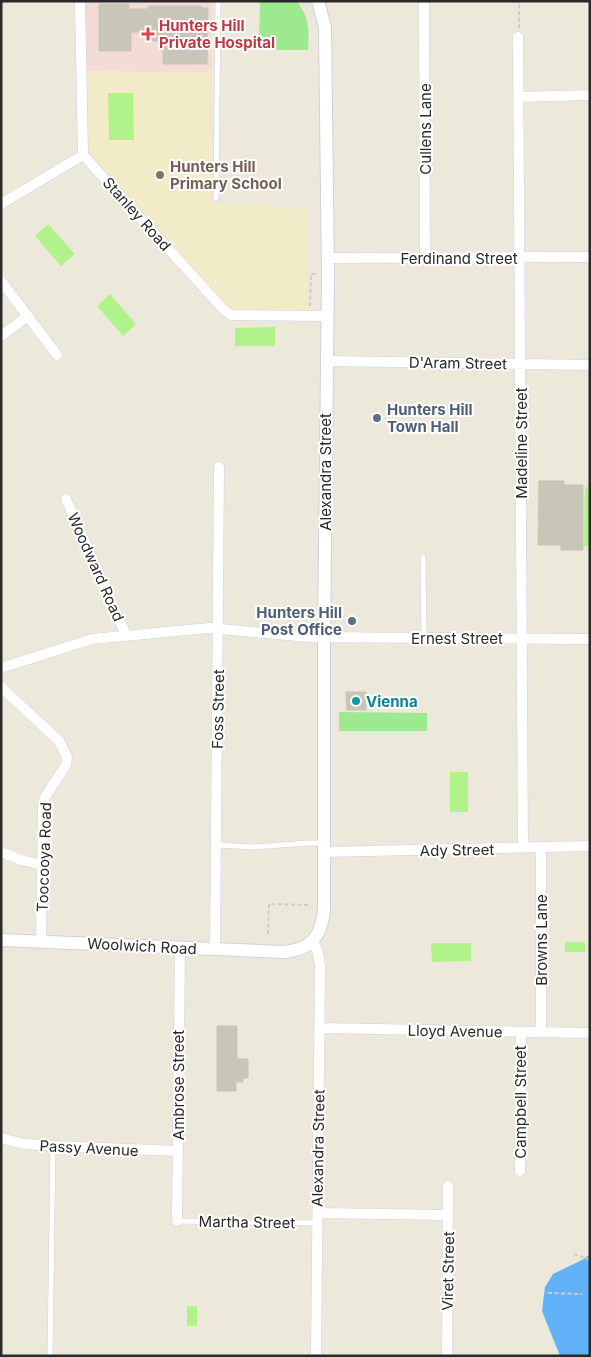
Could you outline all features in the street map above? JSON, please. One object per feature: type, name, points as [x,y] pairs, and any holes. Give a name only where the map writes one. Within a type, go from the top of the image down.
[{"type":"street","points":[[1,204],[83,155],[80,1]]},
{"type":"street","name":"Alexandra Street","points":[[316,1356],[320,966],[318,953],[313,941],[321,930],[324,916],[324,637],[328,258],[326,33],[318,1]]},
{"type":"street","name":"Cullens Lane","points":[[424,1],[425,258]]},
{"type":"street","name":"Madeline Street","points":[[518,37],[523,848]]},
{"type":"street","points":[[519,97],[590,95]]},
{"type":"street","name":"Stanley Road","points":[[83,155],[224,310],[231,315],[327,316]]},
{"type":"street","name":"Ferdinand Street","points":[[328,258],[590,257]]},
{"type":"street","points":[[1,281],[56,355]]},
{"type":"street","points":[[1,336],[28,316]]},
{"type":"street","name":"D'Aram Street","points":[[326,362],[590,365]]},
{"type":"street","name":"Foss Street","points":[[215,950],[219,467]]},
{"type":"street","name":"Woodward Road","points":[[66,499],[126,635]]},
{"type":"street","name":"Ernest Street","points":[[1,668],[92,639],[209,628],[309,637],[590,639]]},
{"type":"street","name":"Toocooya Road","points":[[1,687],[59,741],[67,757],[66,766],[45,796],[43,805],[41,942]]},
{"type":"street","name":"Ady Street","points":[[324,848],[541,848],[590,846]]},
{"type":"street","name":"Browns Lane","points":[[541,848],[541,1032]]},
{"type":"street","points":[[1,852],[21,860],[42,865]]},
{"type":"street","name":"Woolwich Road","points":[[1,940],[283,952],[292,952],[304,948],[313,941]]},
{"type":"street","name":"Ambrose Street","points":[[177,1221],[180,948]]},
{"type":"street","name":"Lloyd Avenue","points":[[320,1028],[590,1033]]},
{"type":"street","name":"Campbell Street","points":[[520,1171],[521,1032]]},
{"type":"street","name":"Passy Avenue","points":[[1,1138],[24,1144],[178,1151]]},
{"type":"street","name":"Viret Street","points":[[447,1356],[448,1186]]},
{"type":"street","name":"Martha Street","points":[[318,1218],[448,1215]]},
{"type":"lane","points":[[216,198],[218,1]]},
{"type":"lane","points":[[423,558],[424,638]]},
{"type":"lane","points":[[216,845],[253,847],[308,843],[324,848]]},
{"type":"lane","points":[[50,1356],[53,1146]]},
{"type":"lane","name":"Martha Street","points":[[177,1221],[318,1218]]},
{"type":"path","points":[[518,37],[519,1]]},
{"type":"path","points":[[310,308],[311,274],[318,274]]},
{"type":"path","points":[[268,934],[269,904],[308,905]]},
{"type":"path","points":[[574,1254],[590,1260]]},
{"type":"path","points":[[548,1293],[582,1294]]},
{"type":"shaded area","name":"Hunters Hill Private Hospital","points":[[85,1],[212,1],[211,68],[206,72],[89,71],[86,68]]},
{"type":"shaded area","name":"Hunters Hill Primary School","points":[[86,68],[206,72],[211,68],[211,202],[221,204],[270,204],[270,208],[307,209],[307,310],[228,311],[86,147]]},
{"type":"green space","points":[[260,1],[297,1],[308,25],[308,50],[259,50]]},
{"type":"green space","points":[[108,93],[133,93],[134,140],[109,140]]},
{"type":"green space","points":[[48,224],[75,254],[61,266],[35,236]]},
{"type":"green space","points":[[110,294],[136,324],[123,336],[97,306]]},
{"type":"green space","points":[[275,327],[275,346],[235,346],[235,328]]},
{"type":"green space","points":[[585,487],[590,488],[590,546],[584,546]]},
{"type":"green space","points":[[339,712],[427,713],[427,731],[339,731]]},
{"type":"green space","points":[[450,772],[468,772],[468,812],[450,812]]},
{"type":"green space","points":[[565,942],[585,942],[585,952],[565,952]]},
{"type":"green space","points":[[431,943],[471,943],[471,961],[432,962]]},
{"type":"green space","points":[[187,1306],[197,1306],[197,1326],[187,1326]]},
{"type":"water","points":[[590,1256],[590,1356],[560,1356],[542,1311],[545,1287],[553,1274]]},
{"type":"building","points":[[99,4],[129,4],[129,9],[148,9],[148,6],[201,6],[201,8],[208,8],[207,64],[163,64],[163,41],[148,41],[148,32],[131,32],[131,51],[99,51]]},
{"type":"building","points":[[539,481],[564,481],[564,485],[583,485],[583,550],[561,550],[561,545],[538,545]]},
{"type":"building","name":"Vienna","points":[[346,692],[366,692],[366,710],[347,710]]},
{"type":"building","points":[[217,1026],[237,1026],[237,1059],[248,1059],[248,1078],[243,1078],[243,1082],[236,1082],[236,1091],[217,1091]]},
{"type":"place","name":"Hunters Hill Private Hospital","points":[[148,34]]},
{"type":"place","name":"Hunters Hill Primary School","points":[[160,175]]},
{"type":"place","name":"Hunters Hill Town Hall","points":[[377,418]]},
{"type":"place","name":"Hunters Hill Post Office","points":[[352,621]]},
{"type":"place","name":"Vienna","points":[[356,701]]}]
